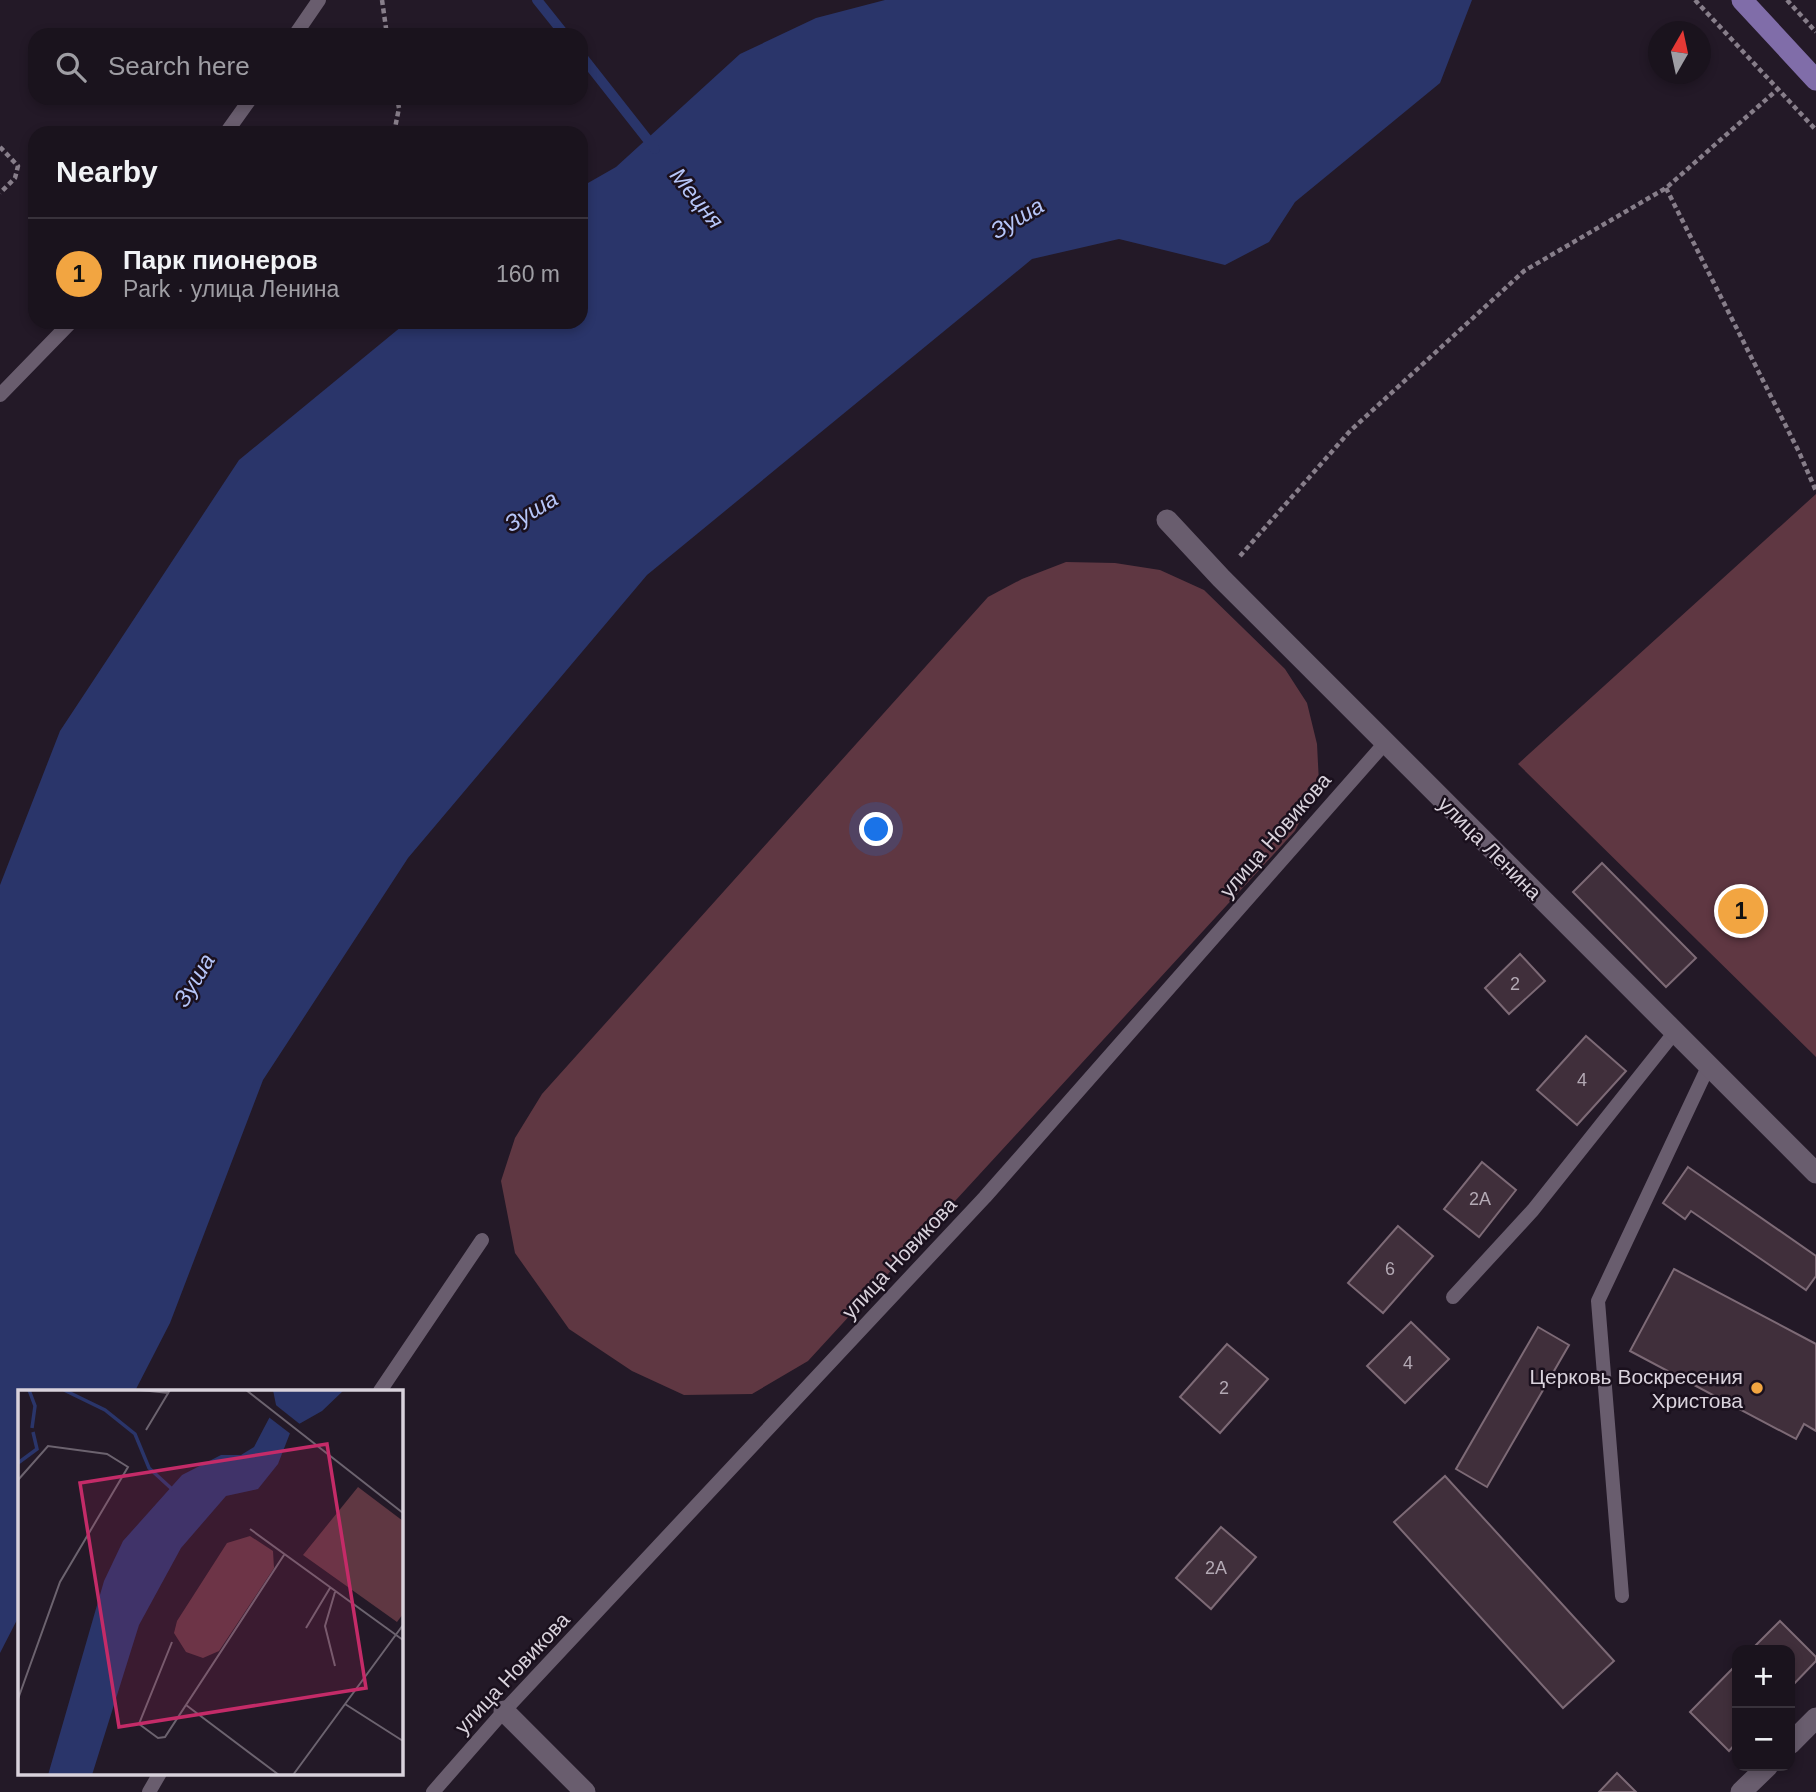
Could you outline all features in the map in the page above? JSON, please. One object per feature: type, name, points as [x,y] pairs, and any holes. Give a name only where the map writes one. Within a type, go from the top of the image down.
[{"type":"main road","points":[[1742,0],[1816,80]]},
{"type":"street","name":"улица Ленина","points":[[1167,520],[1221,578],[1816,1173]]},
{"type":"street","points":[[504,1711],[585,1792]]},
{"type":"street","points":[[1795,1739],[1816,1718]]},
{"type":"street","points":[[1741,1792],[1763,1771]]},
{"type":"lane","points":[[300,28],[319,0]]},
{"type":"lane","points":[[231,126],[245,105]]},
{"type":"lane","points":[[0,395],[64,329]]},
{"type":"lane","name":"улица Новикова","points":[[433,1792],[504,1711],[985,1197],[1385,743]]},
{"type":"lane","points":[[1452,1297],[1533,1210],[1674,1033]]},
{"type":"lane","points":[[1622,1597],[1598,1301],[1708,1067]]},
{"type":"lane","points":[[381,1390],[482,1240]]},
{"type":"lane","points":[[149,1792],[159,1774]]},
{"type":"path","points":[[382,0],[386,28]]},
{"type":"path","points":[[1695,0],[1816,130]]},
{"type":"path","points":[[1787,0],[1816,32]]},
{"type":"path","points":[[1221,578],[1350,431],[1524,271],[1666,188],[1778,89]]},
{"type":"path","points":[[395,126],[398,105]]},
{"type":"path","points":[[0,147],[18,166],[15,178],[0,193]]},
{"type":"path","points":[[1666,188],[1800,452],[1816,491]]},
{"type":"shaded area","points":[[1816,494],[1816,1057],[1518,764]]},
{"type":"shaded area","points":[[1066,562],[1115,563],[1160,570],[1204,590],[1285,669],[1307,703],[1317,744],[1319,783],[1295,831],[808,1361],[752,1394],[684,1395],[632,1371],[569,1329],[515,1253],[501,1181],[515,1138],[542,1094],[988,597],[1022,579]]},
{"type":"water","name":"Зуша","points":[[885,0],[1472,0],[1440,83],[1295,202],[1269,242],[1225,265],[1119,239],[1032,259],[647,575],[408,858],[263,1080],[170,1323],[136,1390],[18,1390],[18,1618],[0,1653],[0,885],[60,731],[239,460],[398,329],[588,329],[588,183],[616,167],[740,54],[816,18]]},
{"type":"building","points":[[1602,863],[1696,958],[1666,987],[1573,892]]},
{"type":"building","points":[[1520,954],[1545,981],[1509,1014],[1485,988]]},
{"type":"building","points":[[1586,1036],[1626,1071],[1577,1125],[1537,1090]]},
{"type":"building","points":[[1482,1162],[1516,1190],[1479,1237],[1444,1209]]},
{"type":"building","points":[[1688,1167],[1816,1256],[1816,1276],[1806,1290],[1691,1211],[1685,1219],[1663,1203]]},
{"type":"building","points":[[1398,1226],[1433,1256],[1383,1313],[1348,1283]]},
{"type":"building","name":"Церковь Воскресения Христова","points":[[1674,1269],[1816,1344],[1816,1431],[1804,1424],[1796,1439],[1630,1351]]},
{"type":"building","points":[[1411,1322],[1449,1359],[1405,1403],[1367,1366]]},
{"type":"building","points":[[1538,1327],[1569,1345],[1487,1487],[1456,1469]]},
{"type":"building","points":[[1227,1344],[1268,1379],[1220,1433],[1180,1397]]},
{"type":"building","points":[[1445,1476],[1614,1661],[1563,1708],[1394,1522]]},
{"type":"building","points":[[1221,1527],[1256,1557],[1211,1609],[1176,1578]]},
{"type":"building","points":[[1780,1621],[1816,1657],[1816,1661],[1795,1683],[1795,1645],[1756,1645]]},
{"type":"building","points":[[1732,1669],[1732,1748],[1729,1751],[1690,1712]]},
{"type":"building","points":[[1617,1773],[1636,1792],[1599,1792]]},
{"type":"waterway","name":"Мецня","points":[[537,0],[559,28]]},
{"type":"waterway","name":"Мецня","points":[[588,64],[655,149]]},
{"type":"place","name":"Парк пионеров","points":[[1741,911]]},
{"type":"place","name":"Церковь Воскресения Христова","points":[[1757,1388]]}]
